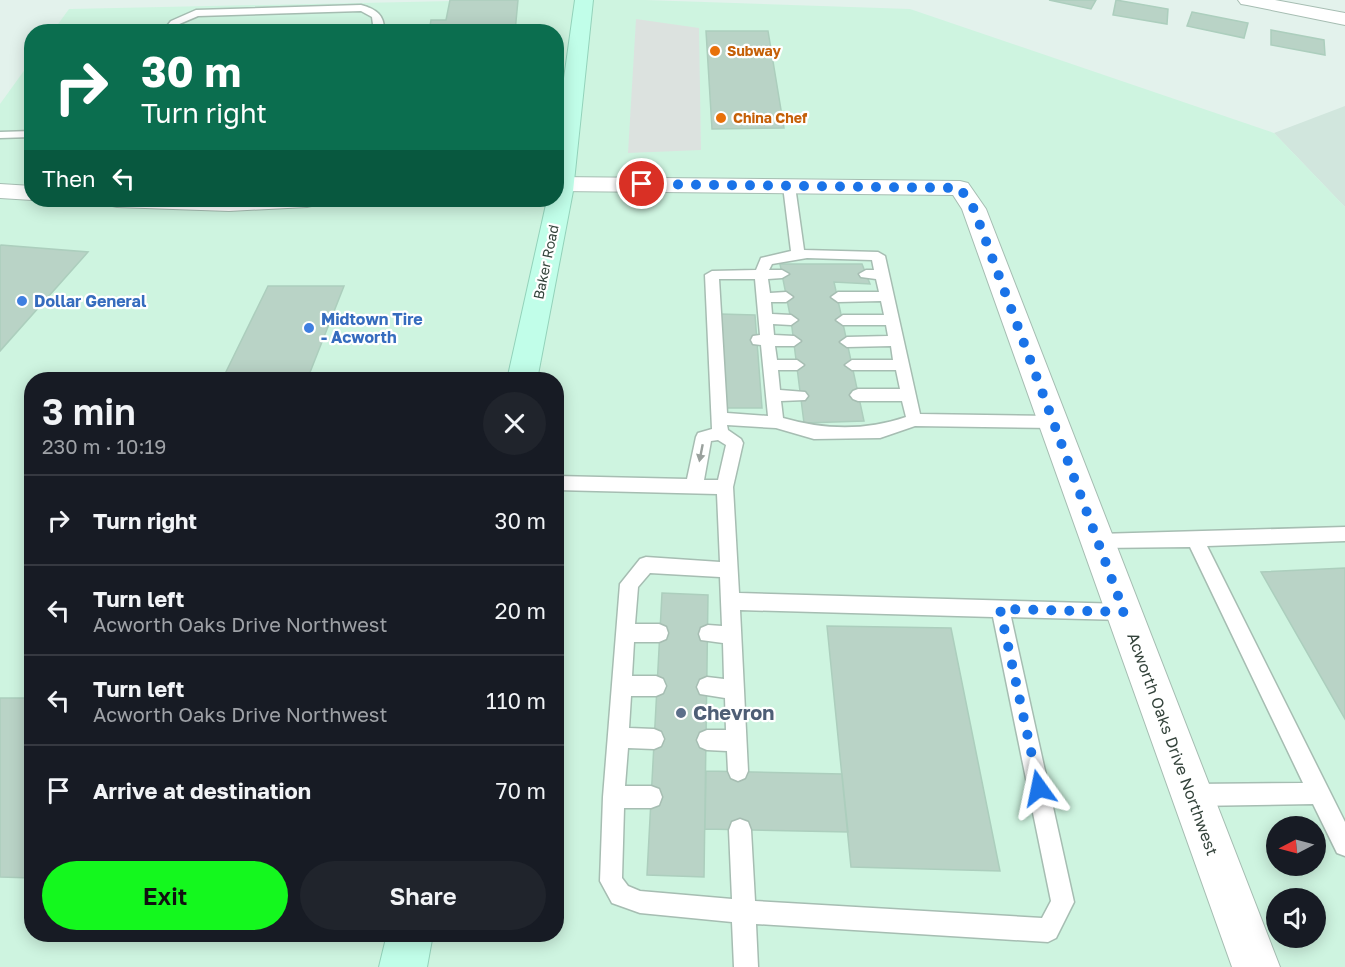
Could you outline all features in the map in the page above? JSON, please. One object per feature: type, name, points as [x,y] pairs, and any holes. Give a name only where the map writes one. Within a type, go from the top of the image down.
[{"type":"main road","name":"Baker Road","points":[[564,146],[584,0]]},
{"type":"main road","name":"Baker Road","points":[[524,372],[554,207]]},
{"type":"main road","points":[[403,967],[408,942]]},
{"type":"street","points":[[1247,0],[1345,19]]},
{"type":"street","name":"Acworth Oaks Drive Northwest","points":[[564,183],[960,188],[974,209],[1256,967]]},
{"type":"street","points":[[0,191],[24,192]]},
{"type":"lane","points":[[173,24],[196,13],[361,8],[377,15],[379,24]]},
{"type":"lane","points":[[0,135],[24,134]]},
{"type":"lane","points":[[789,186],[798,254]]},
{"type":"lane","points":[[777,422],[763,340],[766,319],[761,274],[766,261],[798,254],[878,256],[914,420]]},
{"type":"lane","points":[[738,771],[725,487],[735,443],[720,426],[718,339],[712,274],[782,274]]},
{"type":"lane","points":[[866,274],[882,275]]},
{"type":"lane","points":[[838,297],[887,296]]},
{"type":"lane","points":[[764,298],[786,297]]},
{"type":"lane","points":[[766,319],[791,320]]},
{"type":"lane","points":[[843,320],[892,320]]},
{"type":"lane","points":[[763,340],[794,341]]},
{"type":"lane","points":[[847,342],[897,341]]},
{"type":"lane","points":[[767,374],[797,365]]},
{"type":"lane","points":[[852,365],[902,365]]},
{"type":"lane","points":[[774,395],[800,396]]},
{"type":"lane","points":[[858,395],[908,395]]},
{"type":"lane","points":[[694,487],[704,437],[720,426],[777,422],[814,433],[880,432],[914,420],[1053,422]]},
{"type":"lane","points":[[564,483],[725,487]]},
{"type":"lane","points":[[1098,541],[1345,534]]},
{"type":"lane","points":[[1195,539],[1345,845]]},
{"type":"lane","points":[[728,570],[646,566],[629,584],[614,797],[611,881],[620,895],[640,902],[743,912],[1048,930],[1063,902],[1000,609]]},
{"type":"lane","points":[[730,601],[1124,612]]},
{"type":"lane","points":[[626,633],[659,633]]},
{"type":"lane","points":[[708,634],[732,635]]},
{"type":"lane","points":[[622,686],[656,686]]},
{"type":"lane","points":[[707,687],[733,689]]},
{"type":"lane","points":[[618,738],[654,738]]},
{"type":"lane","points":[[707,740],[736,741]]},
{"type":"lane","points":[[1192,795],[1319,793]]},
{"type":"lane","points":[[614,797],[651,797]]},
{"type":"lane","points":[[740,830],[746,967]]},
{"type":"shaded area","points":[[501,0],[645,0],[910,9],[1274,133],[1345,207],[1345,967],[0,967],[0,104],[24,71],[24,207],[564,207],[564,24],[58,24],[69,9]]},
{"type":"shaded area","points":[[636,19],[699,28],[701,150],[628,153]]},
{"type":"shaded area","points":[[1345,106],[1345,207],[1274,133]]},
{"type":"building","points":[[450,0],[518,0],[516,24],[430,24],[431,20],[446,20]]},
{"type":"building","points":[[1049,0],[1096,0],[1091,9]]},
{"type":"building","points":[[1116,0],[1168,9],[1167,24],[1113,15]]},
{"type":"building","points":[[1192,12],[1248,23],[1244,38],[1187,26]]},
{"type":"building","points":[[1271,30],[1324,40],[1325,55],[1271,45]]},
{"type":"building","points":[[706,31],[768,31],[784,128],[712,129]]},
{"type":"building","name":"Dollar General","points":[[0,246],[88,252],[0,351]]},
{"type":"building","points":[[780,264],[862,264],[870,284],[834,282],[864,421],[804,423],[791,320]]},
{"type":"building","points":[[268,286],[344,286],[310,372],[226,372]]},
{"type":"building","points":[[720,314],[755,315],[762,408],[723,408]]},
{"type":"building","points":[[1345,568],[1345,719],[1261,572]]},
{"type":"building","name":"Chevron","points":[[662,593],[708,595],[704,877],[647,875]]},
{"type":"building","points":[[827,626],[951,628],[1000,871],[851,867]]},
{"type":"building","points":[[0,698],[24,698],[24,878],[0,877]]},
{"type":"building","points":[[706,771],[842,774],[848,832],[705,829]]},
{"type":"place","name":"Subway","points":[[715,51]]},
{"type":"place","name":"China Chef","points":[[721,118]]},
{"type":"place","name":"Dollar General","points":[[22,301]]},
{"type":"place","name":"Midtown Tire - Acworth","points":[[309,328]]},
{"type":"place","name":"Chevron","points":[[681,713]]},
{"type":"route","points":[[642,184],[960,188],[974,209],[1124,612],[1000,609],[1039,788]]}]
